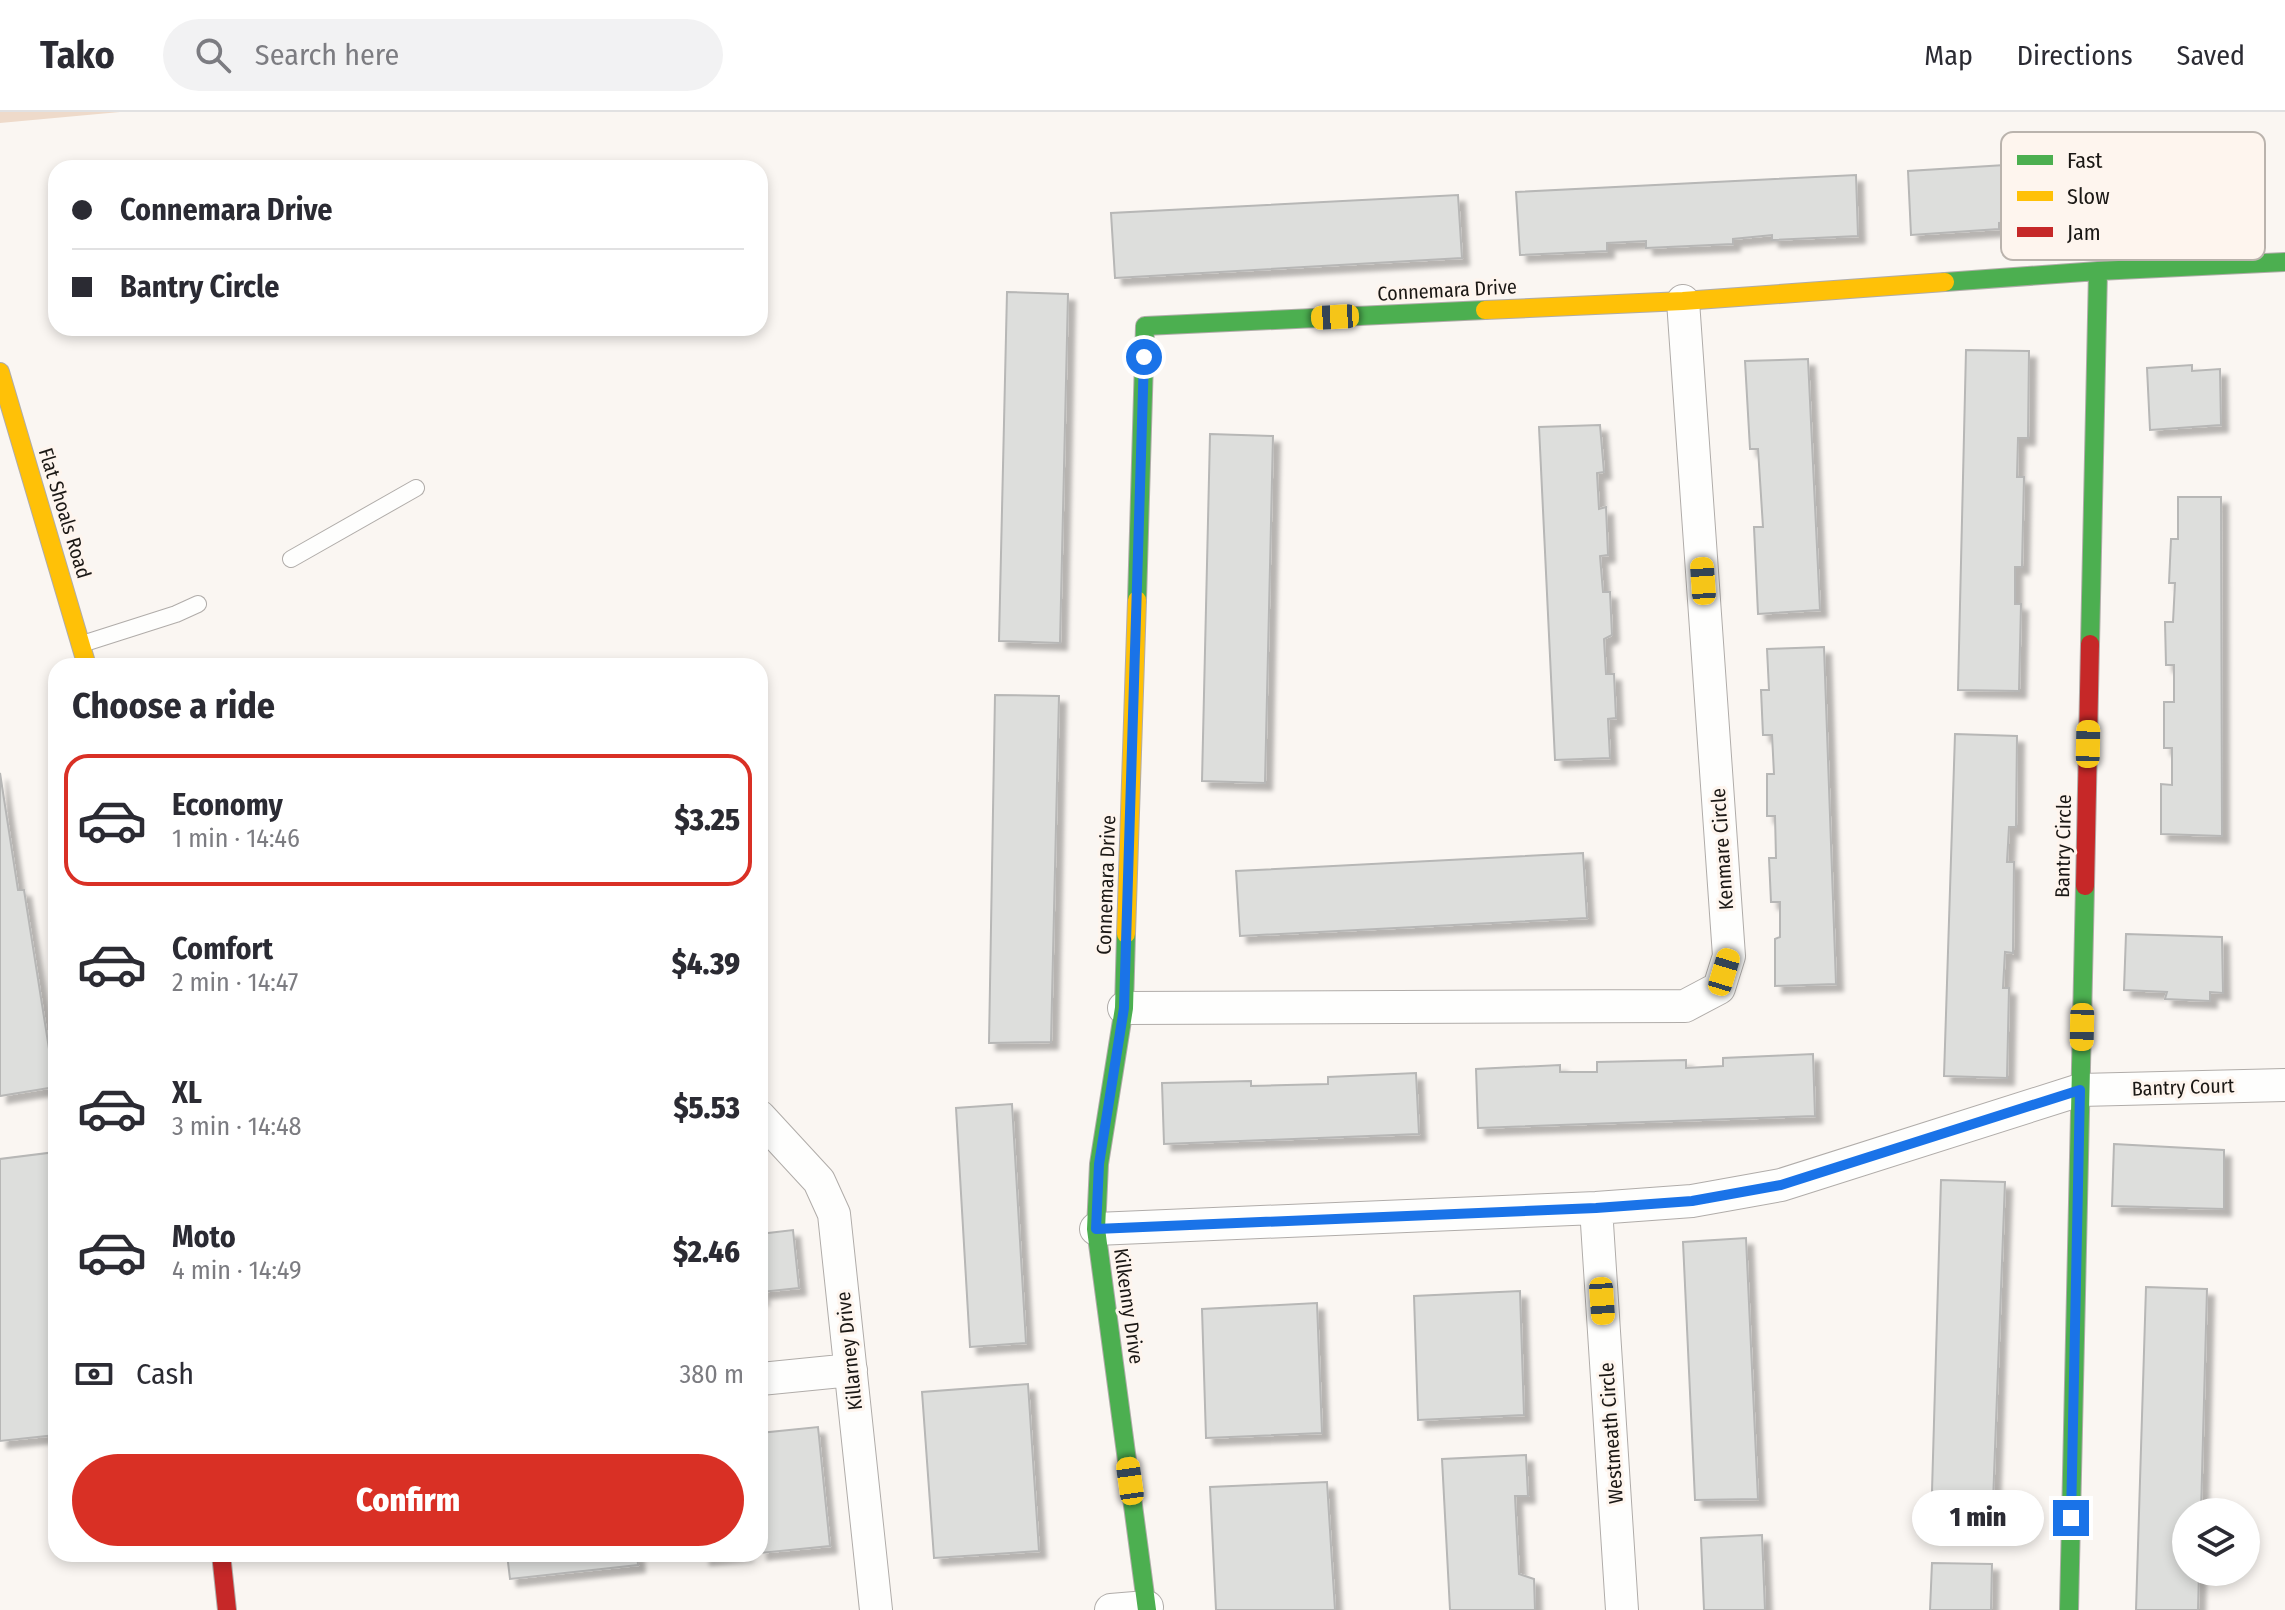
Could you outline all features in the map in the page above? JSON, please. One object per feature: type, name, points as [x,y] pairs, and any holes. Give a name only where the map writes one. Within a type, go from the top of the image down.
[{"type":"street","points":[[2098,271],[2285,262]]},
{"type":"street","name":"Connemara Drive","points":[[1124,1008],[1145,326],[1683,301],[2098,271]]},
{"type":"street","name":"Bantry Circle","points":[[2069,1610],[2098,271]]},
{"type":"street","name":"Kenmare Circle","points":[[1124,1008],[1685,1006],[1719,988],[1729,956],[1683,301]]},
{"type":"street","name":"Flat Shoals Road","points":[[0,372],[85,658]]},
{"type":"street","name":"Kilkenny Drive","points":[[1124,1008],[1099,1164],[1096,1229],[1147,1608]]},
{"type":"street","name":"Bantry Court","points":[[1096,1229],[1596,1208],[1692,1201],[1781,1185],[2080,1090],[2285,1085]]},
{"type":"street","name":"Killarney Drive","points":[[768,1126],[819,1181],[834,1214],[876,1610]]},
{"type":"street","name":"Westmeath Circle","points":[[1596,1208],[1622,1610]]},
{"type":"street","points":[[768,1378],[851,1370]]},
{"type":"street","points":[[222,1562],[227,1610]]},
{"type":"street","points":[[1111,1610],[1147,1608]]},
{"type":"lane","points":[[291,559],[416,488]]},
{"type":"lane","points":[[81,644],[198,604]]},
{"type":"shaded area","points":[[0,112],[120,112],[0,123]]},
{"type":"building","points":[[2001,165],[1999,229],[1911,235],[1908,171]]},
{"type":"building","points":[[1856,175],[1858,236],[1772,240],[1772,235],[1733,239],[1733,244],[1646,248],[1646,241],[1607,243],[1607,251],[1520,255],[1516,192]]},
{"type":"building","points":[[1458,195],[1462,258],[1115,278],[1111,213]]},
{"type":"building","points":[[1007,292],[1068,294],[1060,643],[999,641]]},
{"type":"building","points":[[1966,350],[2029,351],[2028,438],[2018,438],[2017,477],[2024,477],[2022,567],[2015,567],[2015,604],[2021,604],[2019,691],[1958,690]]},
{"type":"building","points":[[1808,359],[1820,610],[1758,614],[1754,527],[1763,527],[1758,449],[1750,449],[1745,361]]},
{"type":"building","points":[[2192,365],[2192,371],[2220,369],[2221,425],[2150,430],[2147,368]]},
{"type":"building","points":[[1600,425],[1604,472],[1597,473],[1599,509],[1606,507],[1608,555],[1600,556],[1603,592],[1610,592],[1612,635],[1604,639],[1606,674],[1614,674],[1616,718],[1608,719],[1610,758],[1555,760],[1539,427]]},
{"type":"building","points":[[1210,434],[1273,436],[1265,783],[1202,781]]},
{"type":"building","points":[[2178,497],[2221,497],[2222,836],[2161,834],[2161,784],[2172,785],[2172,748],[2164,748],[2164,702],[2174,702],[2174,665],[2166,665],[2165,622],[2173,622],[2175,583],[2169,583],[2171,539],[2178,539]]},
{"type":"building","points":[[1824,647],[1836,984],[1775,986],[1775,939],[1780,937],[1780,902],[1771,902],[1769,858],[1776,858],[1775,816],[1767,816],[1767,774],[1774,774],[1772,735],[1763,735],[1761,690],[1769,690],[1767,649]]},
{"type":"building","points":[[995,695],[1059,696],[1051,1042],[989,1043]]},
{"type":"building","points":[[1955,734],[2017,736],[2016,827],[2009,827],[2007,862],[2014,862],[2013,953],[2005,952],[2003,988],[2009,988],[2007,1078],[1944,1076]]},
{"type":"building","points":[[0,773],[18,890],[24,890],[48,1043],[48,1088],[0,1096]]},
{"type":"building","points":[[1583,853],[1587,918],[1240,936],[1236,871]]},
{"type":"building","points":[[2126,934],[2222,937],[2223,993],[2210,992],[2210,1001],[2165,999],[2167,992],[2124,990]]},
{"type":"building","points":[[1813,1054],[1815,1116],[1478,1128],[1476,1069],[1560,1065],[1560,1072],[1597,1072],[1597,1062],[1686,1060],[1686,1068],[1723,1066],[1723,1058]]},
{"type":"building","points":[[1416,1073],[1419,1134],[1164,1144],[1162,1083],[1251,1081],[1251,1086],[1328,1084],[1328,1077]]},
{"type":"building","points":[[1012,1104],[1026,1343],[970,1347],[956,1108]]},
{"type":"building","points":[[2114,1144],[2224,1150],[2224,1209],[2112,1206]]},
{"type":"building","points":[[48,1153],[48,1436],[0,1441],[0,1159]]},
{"type":"building","points":[[1941,1180],[2005,1182],[1992,1529],[1931,1526]]},
{"type":"building","points":[[793,1230],[799,1288],[768,1291],[768,1233]]},
{"type":"building","points":[[1746,1238],[1758,1499],[1695,1500],[1683,1242]]},
{"type":"building","points":[[2146,1287],[2207,1289],[2201,1498],[2172,1498],[2172,1586],[2199,1586],[2198,1610],[2136,1610]]},
{"type":"building","points":[[1520,1291],[1524,1415],[1418,1420],[1414,1296]]},
{"type":"building","points":[[1317,1303],[1322,1433],[1206,1438],[1202,1309]]},
{"type":"building","points":[[1028,1384],[1039,1551],[934,1558],[922,1392]]},
{"type":"building","points":[[818,1427],[830,1546],[768,1552],[768,1432]]},
{"type":"building","points":[[1526,1455],[1528,1496],[1515,1496],[1519,1574],[1534,1579],[1535,1610],[1450,1610],[1442,1459]]},
{"type":"building","points":[[1327,1482],[1335,1610],[1216,1610],[1210,1487]]},
{"type":"building","points":[[1762,1535],[1765,1610],[1704,1610],[1701,1538]]},
{"type":"building","points":[[508,1562],[638,1562],[638,1565],[510,1579]]},
{"type":"building","points":[[1932,1563],[1992,1564],[1991,1610],[1930,1610]]},
{"type":"traffic: fast","points":[[1945,282],[2285,262]]},
{"type":"traffic: fast","points":[[2090,644],[2098,271]]},
{"type":"traffic: fast","points":[[1137,600],[1145,326],[1485,310]]},
{"type":"traffic: fast","points":[[2069,1610],[2085,886]]},
{"type":"traffic: fast","points":[[1126,934],[1124,1008],[1099,1164],[1096,1229],[1147,1610]]},
{"type":"traffic: slow","points":[[1485,310],[1683,301],[1945,282]]},
{"type":"traffic: slow","points":[[0,372],[85,658]]},
{"type":"traffic: slow","points":[[1126,934],[1137,600]]},
{"type":"traffic: jam","points":[[2085,886],[2090,644]]},
{"type":"traffic: jam","points":[[222,1562],[227,1610]]},
{"type":"route","points":[[1144,357],[1124,1008],[1099,1164],[1096,1229],[1596,1208],[1692,1201],[1781,1185],[2080,1090],[2071,1518]]}]
